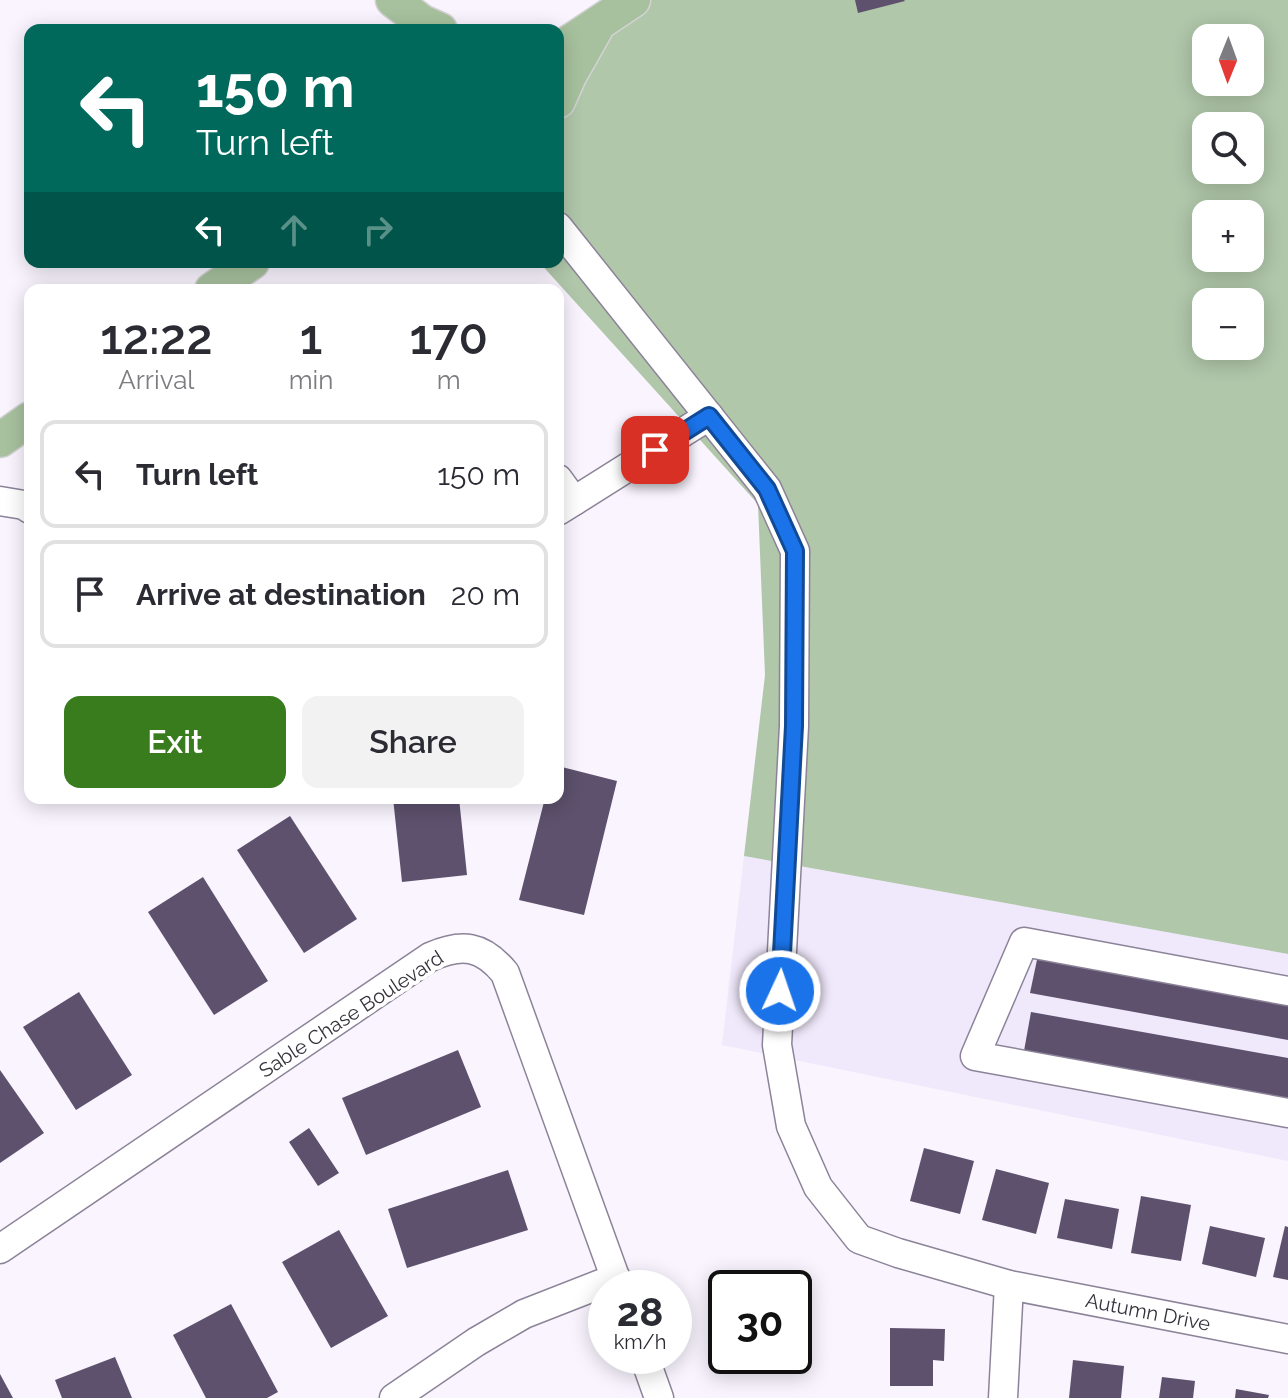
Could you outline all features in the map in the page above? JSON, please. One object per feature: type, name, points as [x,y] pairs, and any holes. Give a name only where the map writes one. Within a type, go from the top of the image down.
[{"type":"main road","points":[[389,0],[392,24]]},
{"type":"main road","points":[[389,0],[426,24]]},
{"type":"main road","points":[[564,46],[633,0]]},
{"type":"main road","points":[[564,31],[599,22]]},
{"type":"main road","points":[[564,87],[599,22]]},
{"type":"main road","points":[[221,284],[243,268]]},
{"type":"main road","points":[[0,440],[24,423]]},
{"type":"street","points":[[389,0],[405,24]]},
{"type":"street","name":"Autumn Drive","points":[[564,235],[767,489],[795,551],[794,726],[777,1045],[791,1126],[818,1187],[859,1239],[1009,1285],[1288,1339]]},
{"type":"street","points":[[564,496],[709,416]]},
{"type":"street","points":[[0,501],[24,505]]},
{"type":"street","points":[[1288,991],[1024,942],[975,1056],[1288,1113]]},
{"type":"street","name":"Sable Chase Boulevard","points":[[0,1249],[430,957],[460,947],[480,951],[493,958],[505,973],[612,1270]]},
{"type":"street","points":[[1003,1398],[1009,1285]]},
{"type":"street","points":[[394,1398],[476,1342],[524,1314],[588,1293]]},
{"type":"street","points":[[650,1374],[659,1398]]},
{"type":"shaded area","points":[[744,856],[1288,954],[1288,1161],[722,1045]]},
{"type":"green space","points":[[624,0],[1288,0],[1288,954],[744,856],[765,675],[758,504],[564,290],[564,284],[559,284],[544,268],[564,268],[564,40]]},
{"type":"building","points":[[855,0],[904,0],[905,1],[858,13]]},
{"type":"building","points":[[564,768],[617,781],[584,915],[519,900],[543,804],[564,804]]},
{"type":"building","points":[[394,804],[460,804],[467,875],[402,882]]},
{"type":"building","points":[[290,816],[357,919],[304,953],[237,850]]},
{"type":"building","points":[[203,877],[268,981],[214,1015],[148,912]]},
{"type":"building","points":[[1038,955],[1288,1000],[1288,1040],[1030,993]]},
{"type":"building","points":[[79,992],[132,1075],[76,1110],[23,1027]]},
{"type":"building","points":[[1031,1012],[1288,1058],[1288,1100],[1024,1051]]},
{"type":"building","points":[[458,1050],[481,1107],[366,1155],[342,1098]]},
{"type":"building","points":[[0,1070],[44,1133],[0,1163]]},
{"type":"building","points":[[309,1128],[339,1173],[318,1186],[289,1142]]},
{"type":"building","points":[[924,1148],[974,1161],[960,1214],[910,1201]]},
{"type":"building","points":[[996,1169],[1049,1183],[1036,1234],[982,1220]]},
{"type":"building","points":[[508,1170],[528,1230],[407,1268],[388,1209]]},
{"type":"building","points":[[1141,1196],[1191,1205],[1181,1261],[1131,1253]]},
{"type":"building","points":[[1065,1199],[1119,1209],[1112,1249],[1057,1238]]},
{"type":"building","points":[[1210,1226],[1265,1238],[1256,1277],[1202,1264]]},
{"type":"building","points":[[1285,1226],[1288,1227],[1288,1280],[1273,1277]]},
{"type":"building","points":[[339,1230],[388,1316],[331,1348],[282,1262]]},
{"type":"building","points":[[231,1304],[278,1392],[267,1398],[206,1398],[173,1335]]},
{"type":"building","points":[[890,1328],[945,1329],[944,1361],[933,1360],[933,1386],[890,1386]]},
{"type":"building","points":[[115,1357],[132,1398],[62,1398],[55,1380]]},
{"type":"building","points":[[1073,1360],[1124,1366],[1121,1398],[1069,1398]]},
{"type":"building","points":[[0,1374],[13,1398],[0,1398]]},
{"type":"building","points":[[1162,1377],[1195,1381],[1193,1398],[1159,1398]]},
{"type":"building","points":[[1236,1389],[1269,1395],[1268,1398],[1235,1398]]},
{"type":"route","points":[[655,450],[709,416],[767,489],[795,551],[794,726],[780,991]]}]
